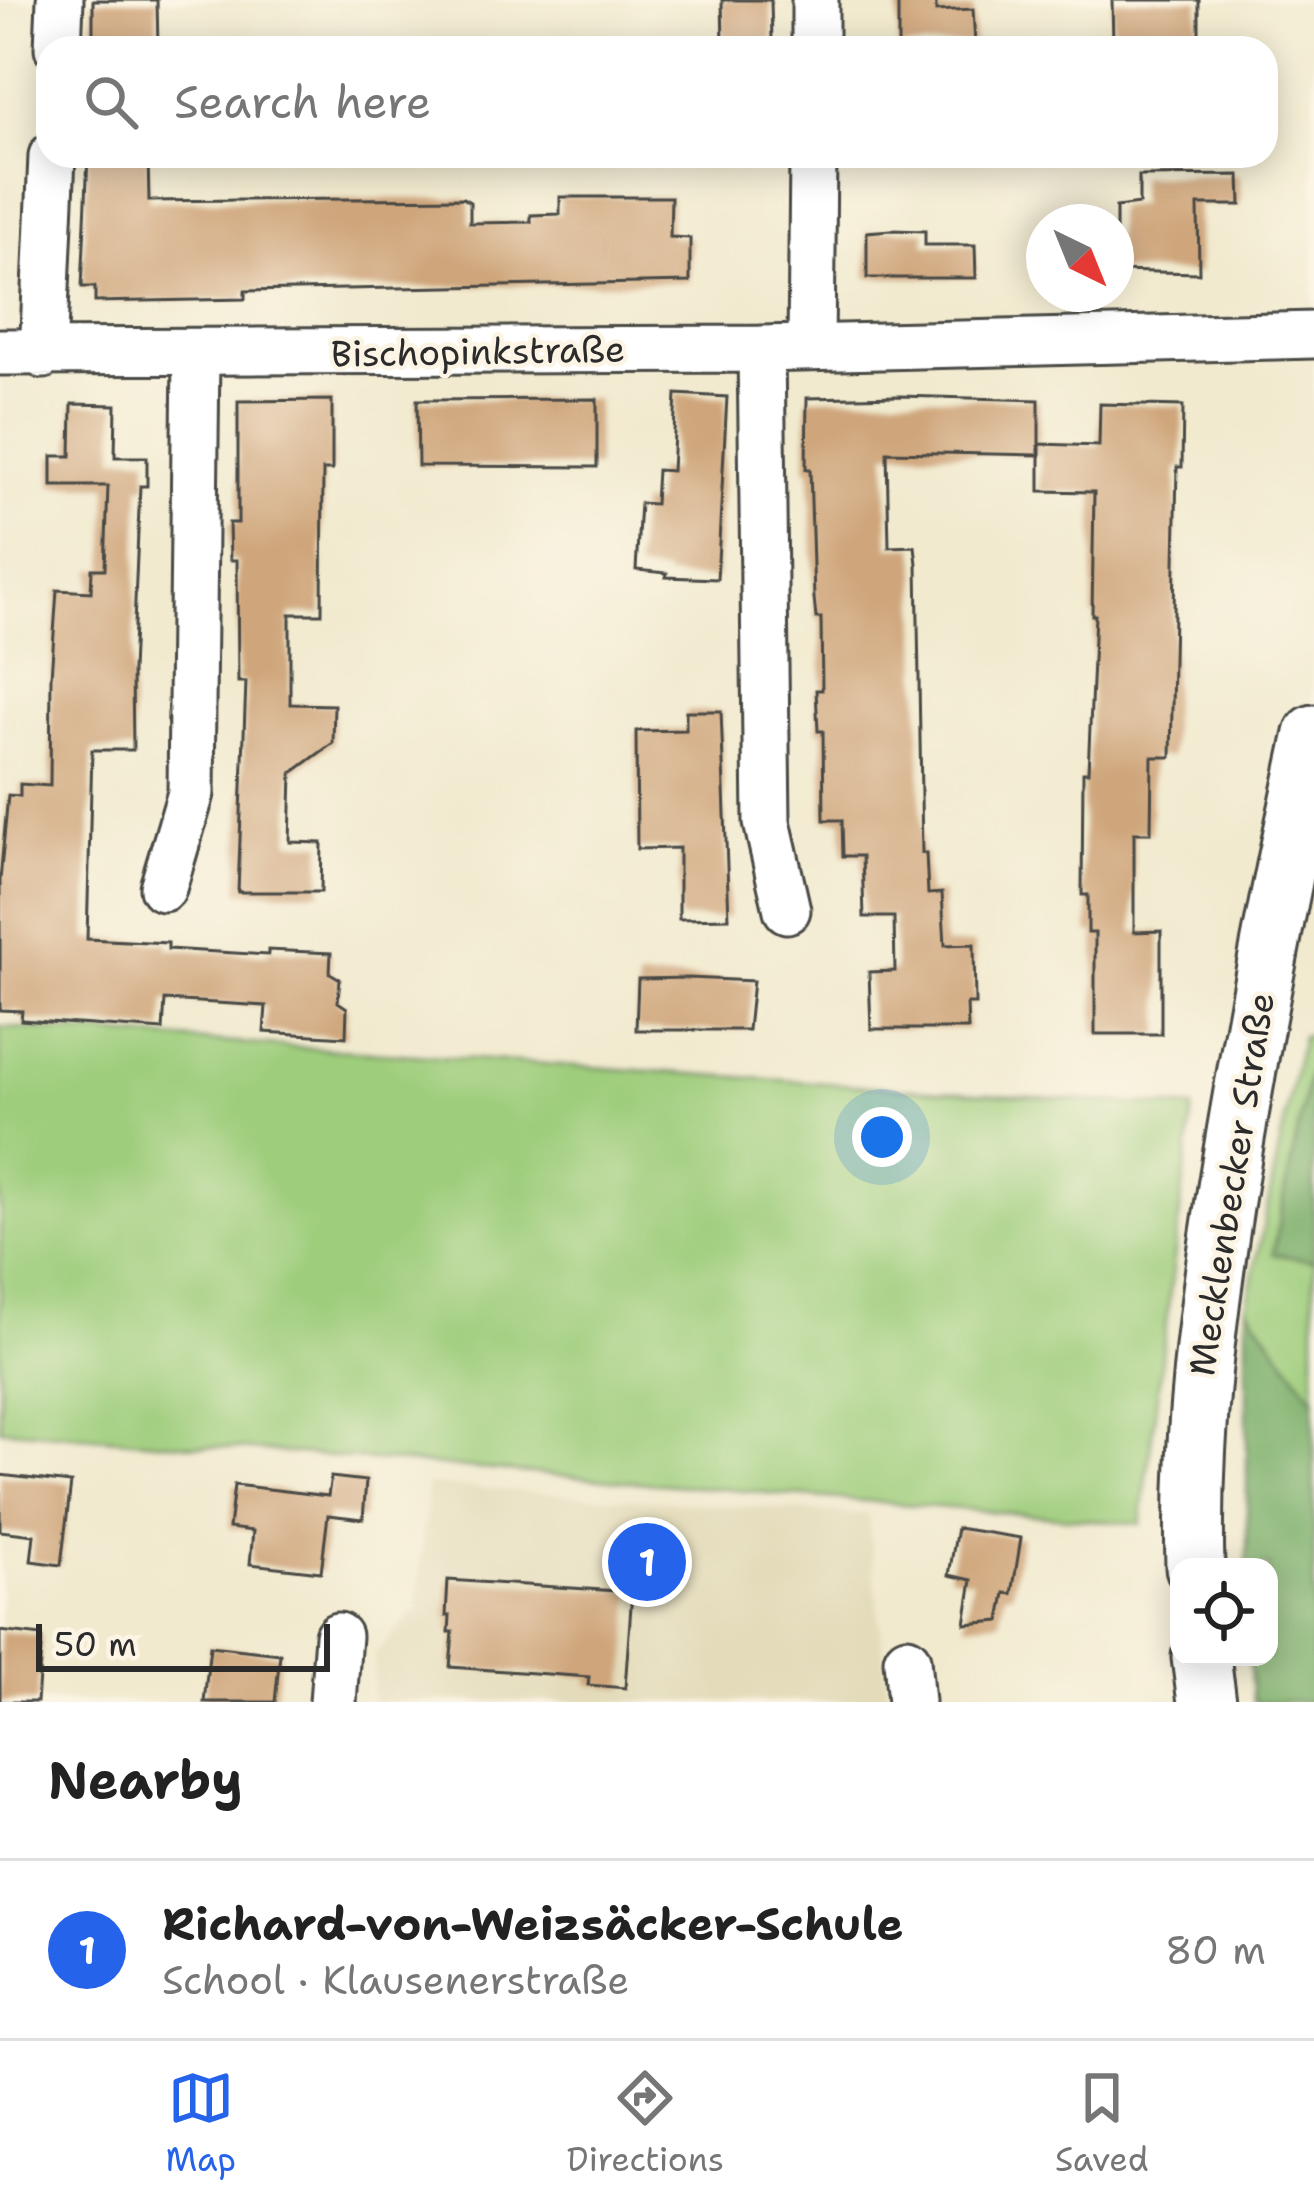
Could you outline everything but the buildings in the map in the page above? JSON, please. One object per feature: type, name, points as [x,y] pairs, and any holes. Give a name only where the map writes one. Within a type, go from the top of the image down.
[{"type":"street","points":[[58,36],[60,0]]},
{"type":"street","points":[[814,36],[815,0]]},
{"type":"street","points":[[21,353],[50,168]]},
{"type":"street","points":[[811,346],[813,168]]},
{"type":"street","name":"Bischopinkstraße","points":[[21,353],[761,349],[1314,335]]},
{"type":"street","points":[[761,349],[767,822],[787,910]]},
{"type":"street","points":[[163,888],[191,793],[196,354]]},
{"type":"street","name":"Mecklenbecker Straße","points":[[1195,1558],[1196,1423],[1212,1279],[1256,1011],[1314,734]]},
{"type":"street","points":[[333,1702],[338,1636]]},
{"type":"street","points":[[1203,1666],[1207,1702]]},
{"type":"shaded area","points":[[428,1485],[868,1515],[889,1702],[372,1702],[375,1654],[417,1609]]},
{"type":"green space","points":[[0,1027],[1193,1108],[1141,1524],[0,1429]]},
{"type":"green space","points":[[1302,1036],[1314,1037],[1314,1055],[1273,1253],[1314,1261],[1314,1399],[1247,1307]]},
{"type":"green space","points":[[1314,1055],[1314,1261],[1273,1254]]},
{"type":"green space","points":[[1247,1307],[1314,1399],[1314,1702],[1253,1702],[1250,1666],[1278,1666],[1278,1558],[1247,1558]]},
{"type":"place","name":"Richard-von-Weizsäcker-Schule","points":[[647,1562]]}]
